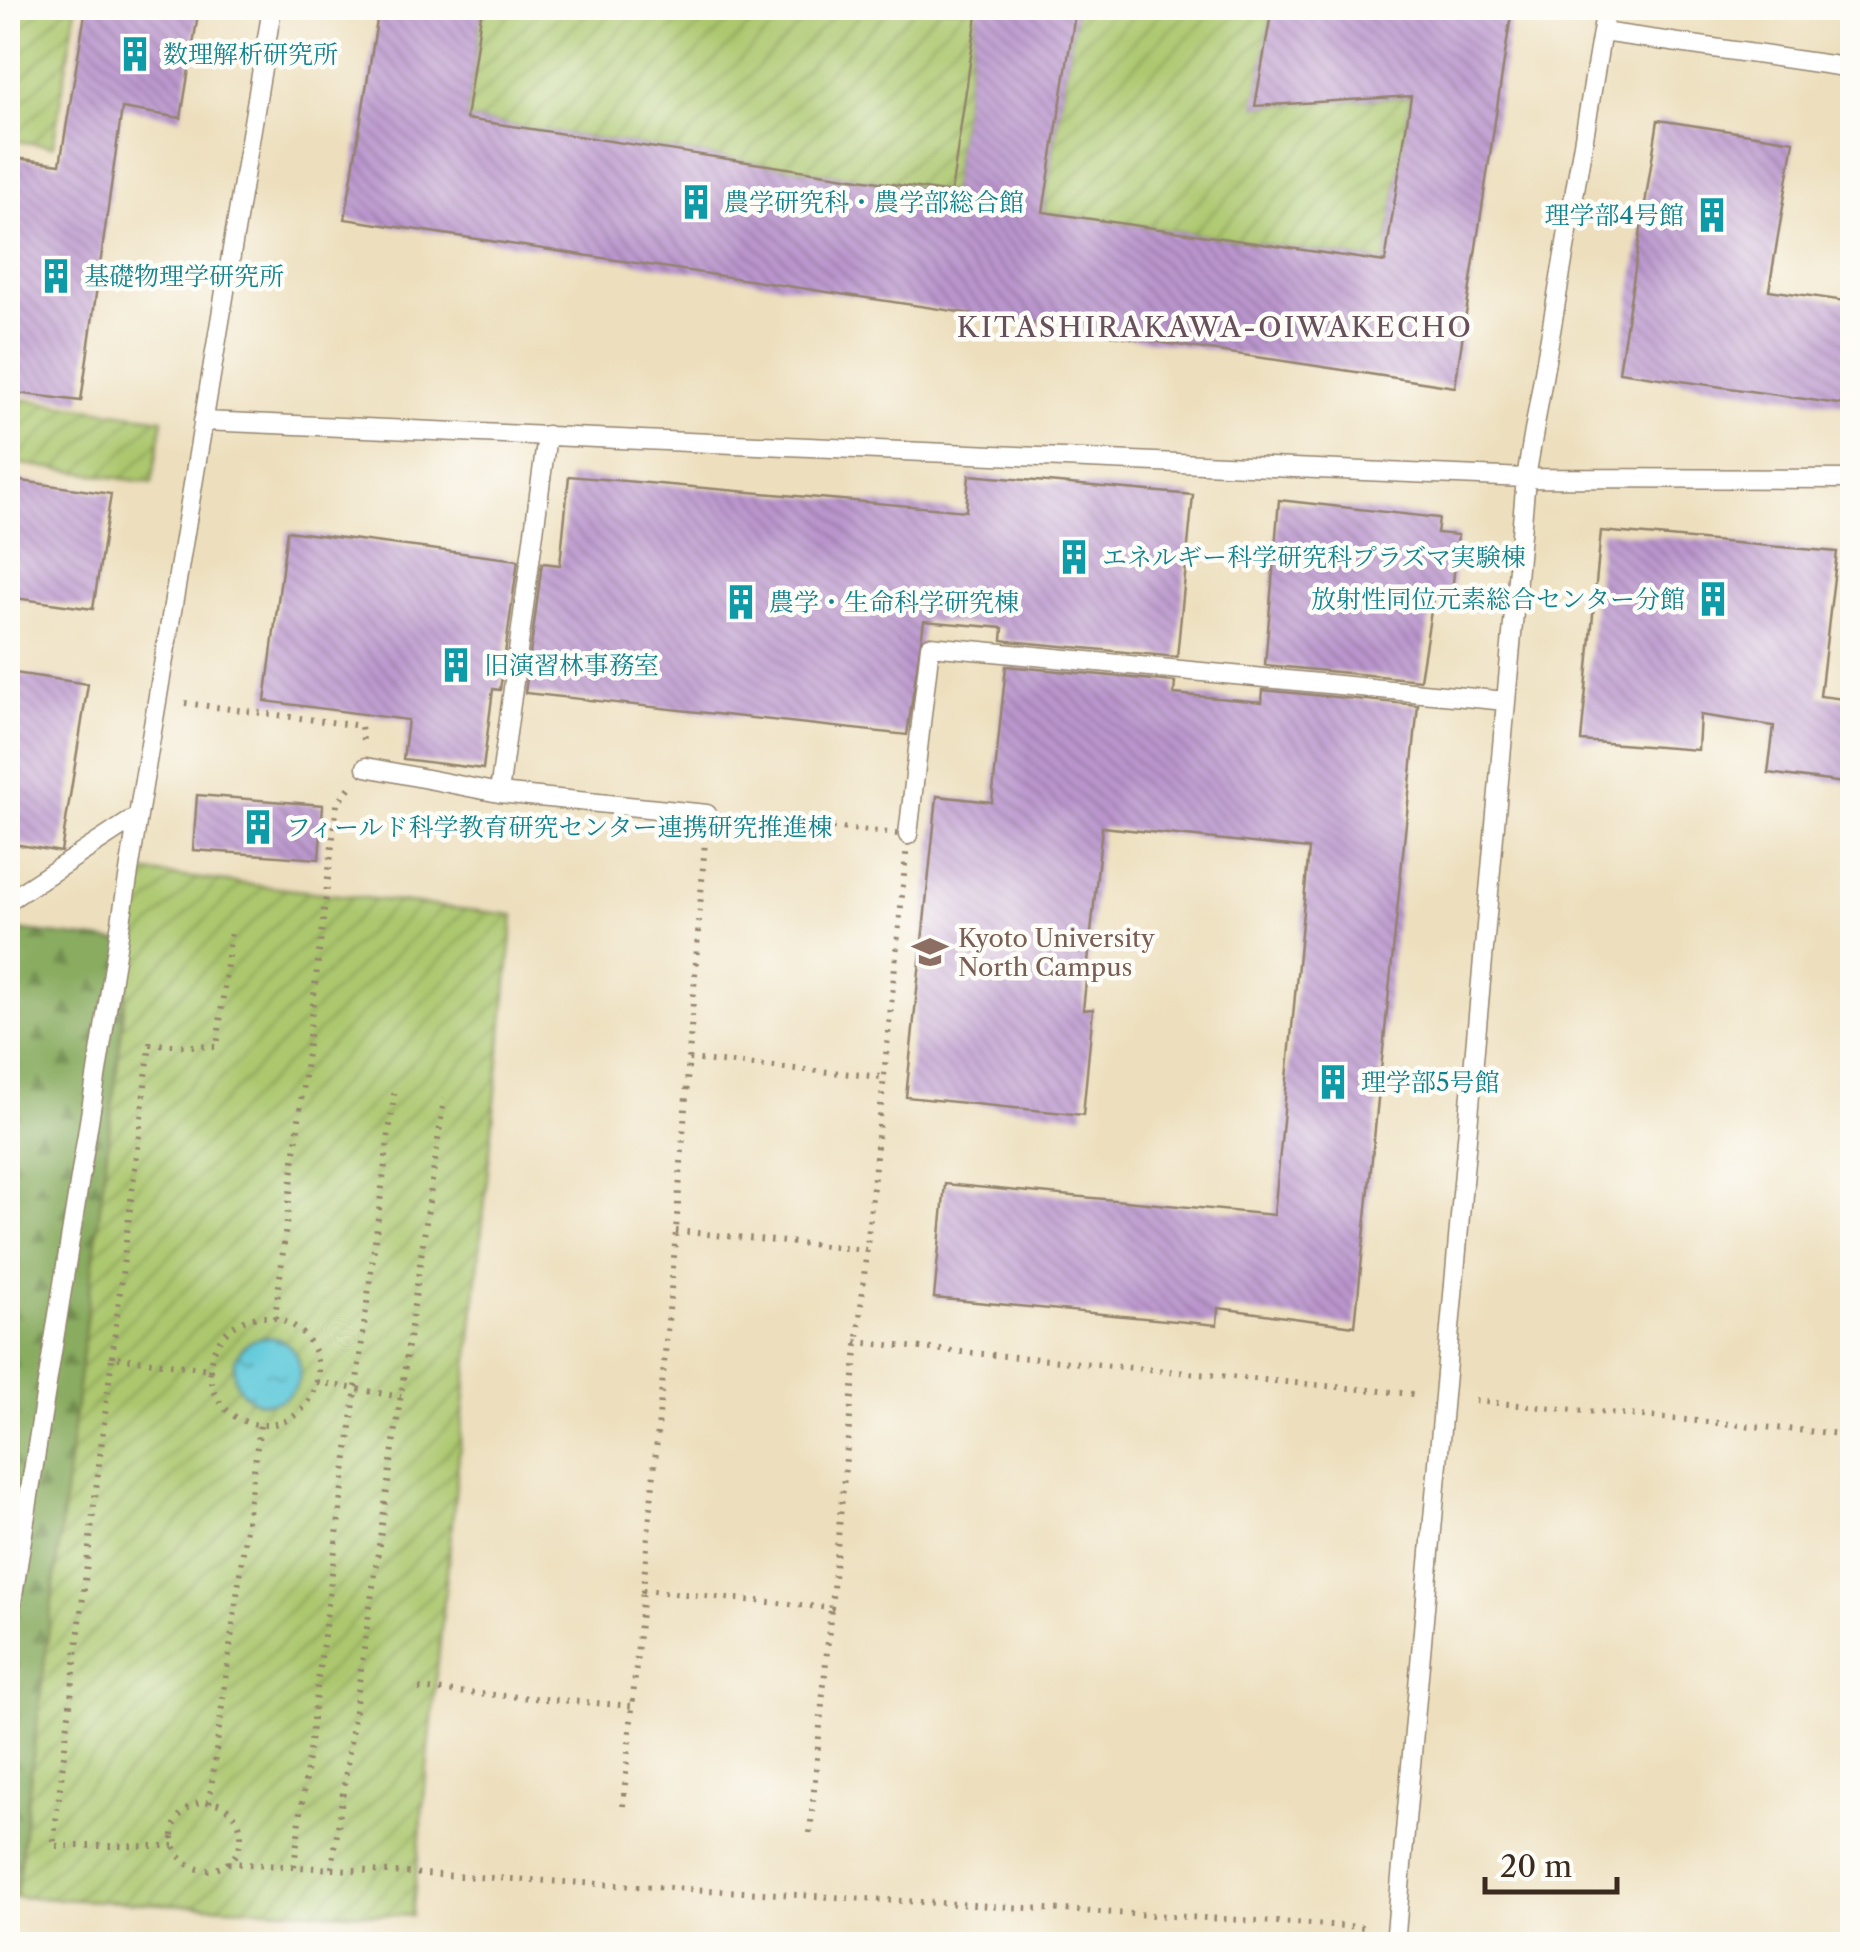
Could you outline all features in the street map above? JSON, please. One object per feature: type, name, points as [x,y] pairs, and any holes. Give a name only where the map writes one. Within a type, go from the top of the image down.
[{"type":"lane","points":[[8,1627],[156,700],[272,8]]},
{"type":"lane","points":[[1396,1937],[1526,478],[1606,8]]},
{"type":"lane","points":[[1602,32],[1852,68]]},
{"type":"lane","points":[[203,420],[1526,478],[1852,479]]},
{"type":"lane","points":[[499,794],[547,436]]},
{"type":"lane","points":[[908,835],[930,646],[1506,701]]},
{"type":"lane","points":[[366,767],[499,794],[707,814]]},
{"type":"lane","points":[[8,901],[138,816]]},
{"type":"path","points":[[156,700],[361,726],[366,767],[337,804],[275,1318]]},
{"type":"path","points":[[624,1806],[676,1231],[707,814],[908,835],[810,1833]]},
{"type":"path","points":[[174,1846],[180,1815],[198,1803],[230,1812],[240,1832],[236,1854],[218,1868],[196,1868],[174,1846],[52,1846],[150,1044],[217,1047],[231,931]]},
{"type":"path","points":[[689,1059],[883,1077]]},
{"type":"path","points":[[294,1866],[394,1087]]},
{"type":"path","points":[[332,1868],[444,1099]]},
{"type":"path","points":[[676,1231],[866,1250]]},
{"type":"path","points":[[275,1318],[304,1335],[314,1349],[317,1382],[300,1411],[286,1421],[260,1424],[234,1416],[221,1404],[210,1369],[214,1350],[239,1323],[275,1318]]},
{"type":"path","points":[[856,1342],[1852,1435]]},
{"type":"path","points":[[112,1357],[210,1369]]},
{"type":"path","points":[[317,1382],[401,1397]]},
{"type":"path","points":[[209,1803],[260,1424]]},
{"type":"path","points":[[643,1590],[832,1608]]},
{"type":"path","points":[[419,1690],[632,1706]]},
{"type":"path","points":[[228,1862],[1396,1937]]},
{"type":"green space","points":[[8,8],[76,8],[53,146],[8,140]]},
{"type":"green space","points":[[482,8],[978,8],[951,193],[466,119]]},
{"type":"green space","points":[[1076,8],[1272,8],[1256,106],[1411,96],[1385,262],[1043,212]]},
{"type":"green space","points":[[8,397],[163,419],[152,483],[8,462]]},
{"type":"green space","points":[[141,872],[514,915],[412,1916],[16,1897]]},
{"type":"green space","points":[[8,929],[132,943],[16,1897],[8,1896]]},
{"type":"water","points":[[267,1337],[291,1346],[300,1370],[291,1394],[267,1403],[243,1394],[234,1370],[243,1346]]},
{"type":"building","points":[[86,8],[199,8],[181,118],[122,108],[81,401],[8,392],[8,321],[19,240],[8,238],[8,157],[60,164]]},
{"type":"building","name":"農学研究科・農学部総合館","points":[[379,8],[482,8],[466,119],[951,193],[978,8],[1076,8],[1043,212],[1385,262],[1411,96],[1255,106],[1272,8],[1512,8],[1455,387],[345,219]]},
{"type":"building","name":"理学部4号館","points":[[1658,120],[1794,141],[1769,290],[1852,302],[1852,406],[1619,372]]},
{"type":"building","name":"農学・生命科学研究棟","points":[[969,475],[1193,495],[1177,657],[1009,641],[1002,640],[1003,628],[924,621],[907,735],[525,693],[542,563],[560,565],[569,476],[966,511]]},
{"type":"building","points":[[8,479],[111,494],[93,609],[8,597]]},
{"type":"building","points":[[1279,500],[1439,518],[1437,533],[1458,535],[1452,592],[1434,592],[1420,680],[1265,665]]},
{"type":"building","name":"旧演習林事務室","points":[[287,531],[518,560],[500,690],[493,689],[483,769],[403,759],[408,720],[265,701]]},
{"type":"building","name":"放射性同位元素総合センター分館","points":[[1601,531],[1837,552],[1820,696],[1852,700],[1852,784],[1768,773],[1774,726],[1700,715],[1698,750],[1581,741]]},
{"type":"building","points":[[1006,666],[1175,682],[1174,694],[1262,702],[1263,690],[1418,705],[1355,1326],[1218,1308],[1217,1325],[934,1298],[945,1184],[1274,1215],[1309,849],[1102,827],[1083,1010],[1093,1009],[1083,1115],[906,1097],[937,796],[992,802]]},
{"type":"building","points":[[8,672],[88,684],[61,852],[8,843]]},
{"type":"building","name":"フィールド科学教育研究センター連携研究推進棟","points":[[197,795],[323,805],[319,859],[193,850]]},
{"type":"place","name":"数理解析研究所","points":[[135,54]]},
{"type":"place","name":"農学研究科・農学部総合館","points":[[696,202]]},
{"type":"place","name":"理学部4号館","points":[[1712,215]]},
{"type":"place","name":"基礎物理学研究所","points":[[56,276]]},
{"type":"place","name":"エネルギー科学研究科プラズマ実験棟","points":[[1074,557]]},
{"type":"place","name":"放射性同位元素総合センター分館","points":[[1713,599]]},
{"type":"place","name":"農学・生命科学研究棟","points":[[741,602]]},
{"type":"place","name":"旧演習林事務室","points":[[456,665]]},
{"type":"place","name":"フィールド科学教育研究センター連携研究推進棟","points":[[258,827]]},
{"type":"place","name":"Kyoto University North Campus","points":[[930,952]]},
{"type":"place","name":"理学部5号館","points":[[1333,1082]]},
{"type":"district","name":"KITASHIRAKAWA-OIWAKECHO","points":[[1215,327]]}]
